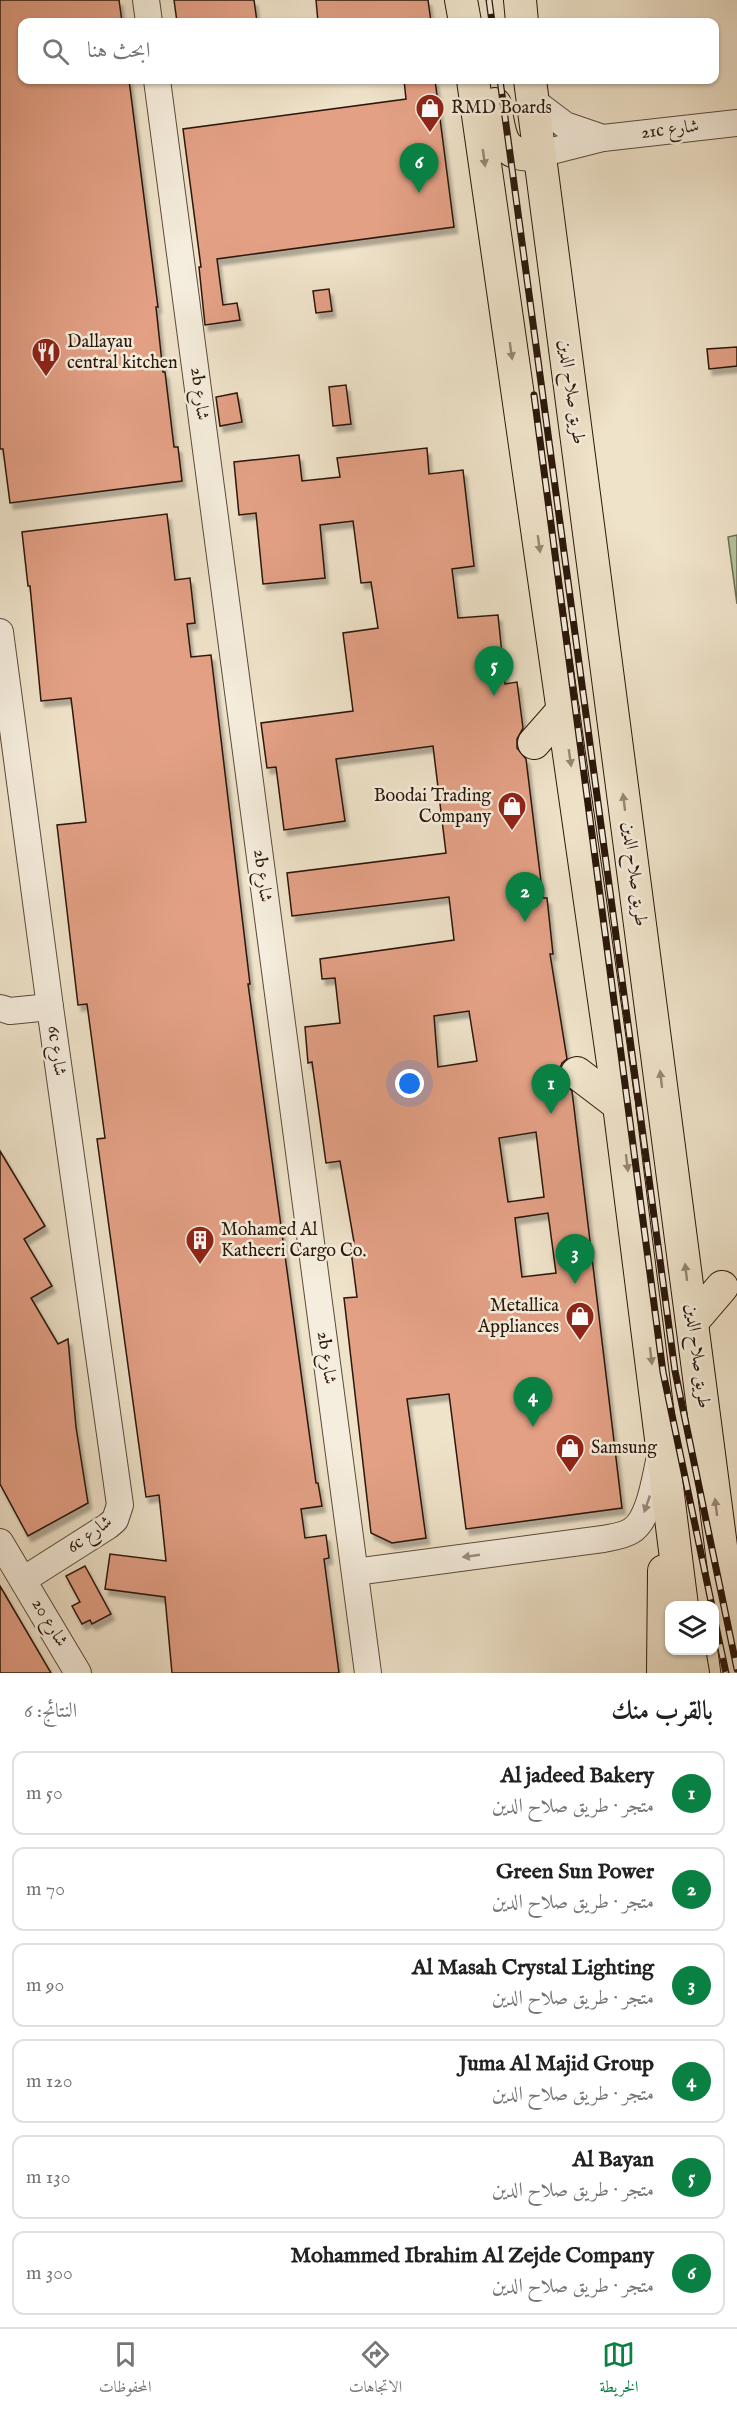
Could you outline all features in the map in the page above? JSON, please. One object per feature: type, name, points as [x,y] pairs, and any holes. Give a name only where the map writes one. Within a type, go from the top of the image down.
[{"type":"main road","points":[[461,0],[464,18]]},
{"type":"main road","points":[[481,0],[483,18]]},
{"type":"main road","points":[[520,0],[522,18]]},
{"type":"main road","points":[[474,84],[619,1105],[682,1601]]},
{"type":"main road","points":[[492,84],[500,136],[506,147],[516,154],[528,156],[540,154]]},
{"type":"main road","name":"طريق صلاح الدين","points":[[531,90],[737,1669]]},
{"type":"main road","points":[[534,743],[563,710]]},
{"type":"main road","points":[[577,1073],[619,1105]]},
{"type":"main road","points":[[692,1322],[722,1287]]},
{"type":"main road","points":[[663,1673],[662,1606],[669,1496]]},
{"type":"main road","points":[[687,1673],[688,1655]]},
{"type":"main road","points":[[689,1655],[693,1673]]},
{"type":"street","points":[[146,0],[148,18]]},
{"type":"street","name":"2b شارع","points":[[158,84],[368,1673]]},
{"type":"street","name":"21c شارع","points":[[531,90],[565,125],[603,138]]},
{"type":"street","name":"21c شارع","points":[[540,154],[603,138],[737,123]]},
{"type":"street","name":"6c شارع","points":[[0,632],[114,1469],[110,1497],[94,1521],[20,1574]]},
{"type":"street","points":[[0,1003],[8,998],[49,998]]},
{"type":"street","points":[[0,1008],[10,1011],[49,998]]},
{"type":"street","points":[[355,1572],[603,1539],[632,1531],[641,1520],[647,1507],[663,1448]]},
{"type":"street","name":"شارع 20","points":[[0,1542],[78,1673]]},
{"type":"green space","points":[[737,535],[737,604],[728,537]]},
{"type":"building","points":[[0,0],[119,0],[121,18],[18,18],[18,84],[130,84],[158,307],[156,307],[163,372],[165,372],[174,447],[178,447],[182,481],[10,503],[3,449],[0,449]]},
{"type":"building","points":[[174,0],[254,0],[256,18],[176,18]]},
{"type":"building","points":[[316,0],[428,0],[430,18],[318,18]]},
{"type":"building","points":[[404,84],[436,84],[454,227],[217,259],[223,305],[237,303],[240,320],[205,325],[199,267],[201,267],[183,129],[406,99]]},
{"type":"building","points":[[329,289],[332,311],[316,313],[313,291]]},
{"type":"building","points":[[737,347],[737,366],[709,369],[707,349]]},
{"type":"building","points":[[346,385],[351,424],[333,426],[329,387]]},
{"type":"building","points":[[237,393],[242,422],[220,426],[216,397]]},
{"type":"building","points":[[427,448],[429,474],[463,470],[474,566],[452,569],[458,618],[498,615],[505,684],[517,682],[523,728],[517,739],[517,748],[526,759],[543,898],[547,898],[553,954],[550,954],[567,1059],[562,1063],[559,1071],[561,1080],[572,1091],[622,1508],[466,1529],[449,1394],[407,1399],[426,1538],[392,1543],[371,1533],[344,1298],[357,1297],[350,1243],[354,1242],[340,1161],[326,1163],[312,1062],[308,1063],[305,1027],[340,1023],[335,978],[322,979],[320,959],[454,940],[449,897],[292,916],[287,873],[446,853],[433,746],[336,759],[345,821],[284,830],[276,767],[267,768],[261,723],[353,711],[343,633],[378,628],[371,582],[361,583],[353,521],[320,525],[325,578],[263,584],[256,513],[239,515],[234,462],[299,455],[302,481],[340,477],[337,458]],"holes":[[[469,1011],[477,1061],[438,1067],[434,1016]],[[536,1132],[544,1197],[508,1202],[499,1138]],[[548,1213],[556,1273],[522,1277],[515,1218]]]},
{"type":"building","points":[[167,514],[175,580],[190,578],[195,623],[187,624],[191,657],[211,655],[250,984],[248,984],[316,1483],[318,1483],[322,1506],[301,1509],[305,1538],[326,1535],[329,1558],[324,1559],[339,1673],[172,1673],[165,1597],[105,1589],[110,1554],[166,1561],[159,1495],[146,1497],[97,1139],[105,1138],[87,1004],[78,1005],[57,825],[86,822],[71,698],[41,701],[30,586],[28,586],[22,532]]},
{"type":"building","points":[[0,1151],[45,1226],[24,1239],[52,1286],[31,1298],[58,1344],[68,1339],[76,1427],[88,1503],[28,1536],[0,1484]]},
{"type":"building","points":[[85,1566],[111,1614],[92,1624],[90,1620],[82,1624],[72,1606],[80,1602],[66,1576]]},
{"type":"building","points":[[0,1586],[51,1673],[0,1673]]},
{"type":"railway","points":[[489,0],[491,18]]},
{"type":"railway","points":[[501,84],[675,1371],[737,1669]]},
{"type":"railway","points":[[534,395],[663,1372],[711,1601]]},
{"type":"railway","points":[[719,1640],[726,1673]]},
{"type":"place","name":"RMD Boards","points":[[430,134]]},
{"type":"place","name":"Mohammed Ibrahim Al Zejde Company","points":[[419,193]]},
{"type":"place","name":"Dallayau central kitchen","points":[[46,378]]},
{"type":"place","name":"Al Bayan","points":[[494,696]]},
{"type":"place","name":"Boodai Trading Company","points":[[512,832]]},
{"type":"place","name":"Green Sun Power","points":[[525,922]]},
{"type":"place","name":"Al jadeed Bakery","points":[[551,1114]]},
{"type":"place","name":"Mohamed Al Katheeri Cargo Co.","points":[[200,1266]]},
{"type":"place","name":"Al Masah Crystal Lighting","points":[[575,1284]]},
{"type":"place","name":"Metallica Appliances","points":[[580,1342]]},
{"type":"place","name":"Juma Al Majid Group","points":[[533,1427]]},
{"type":"place","name":"Samsung","points":[[570,1474]]}]
